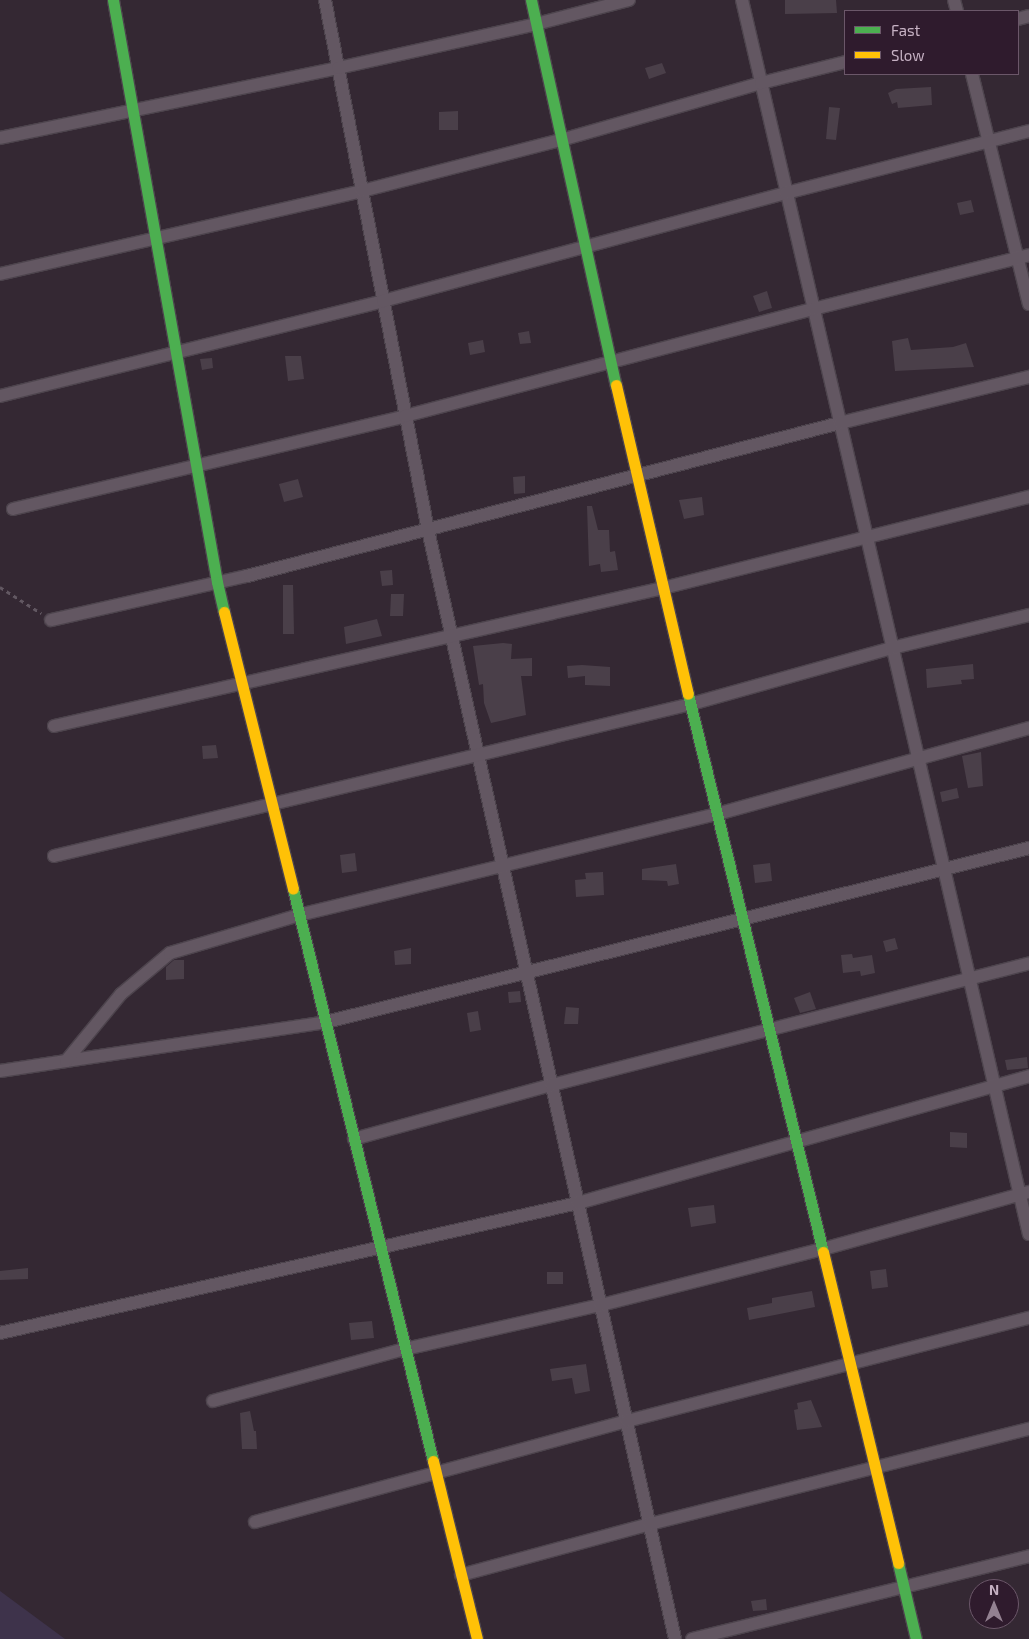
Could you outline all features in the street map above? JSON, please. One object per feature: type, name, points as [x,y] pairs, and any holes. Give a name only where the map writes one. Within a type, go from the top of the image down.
[{"type":"street","points":[[113,0],[217,582],[477,1639]]},
{"type":"street","points":[[324,0],[428,530],[675,1639]]},
{"type":"street","points":[[531,0],[636,476],[916,1639]]},
{"type":"street","points":[[0,138],[338,68],[536,24],[629,0]]},
{"type":"street","points":[[742,0],[994,1084],[1024,1193],[1029,1234]]},
{"type":"street","points":[[0,274],[362,191],[561,140],[761,83],[844,62]]},
{"type":"street","points":[[972,75],[989,141],[1023,256],[1029,304]]},
{"type":"street","points":[[0,396],[176,354],[383,301],[584,246],[1029,131]]},
{"type":"street","points":[[13,509],[197,467],[406,416],[1023,256]]},
{"type":"street","points":[[51,620],[217,582],[428,530],[840,423],[1029,377]]},
{"type":"street","points":[[54,726],[242,684],[451,634],[663,588],[1029,497]]},
{"type":"street","points":[[54,856],[690,704],[892,648],[1029,615]]},
{"type":"street","points":[[66,1061],[121,994],[170,952],[299,916],[717,814],[918,757],[1029,728]]},
{"type":"street","points":[[0,1071],[326,1022],[1029,848]]},
{"type":"street","points":[[354,1138],[552,1085],[1029,963]]},
{"type":"street","points":[[0,1333],[381,1249],[578,1203],[796,1143],[994,1084],[1029,1076]]},
{"type":"street","points":[[213,1400],[406,1348],[601,1305],[823,1249],[1024,1193]]},
{"type":"street","points":[[255,1522],[627,1421],[1029,1318]]},
{"type":"street","points":[[461,1575],[650,1524],[876,1469],[1029,1429]]},
{"type":"street","points":[[692,1639],[1029,1556]]},
{"type":"path","points":[[0,587],[51,620]]},
{"type":"shaded area","points":[[0,1591],[65,1639],[0,1639]]},
{"type":"building","points":[[785,0],[836,0],[837,13],[785,14]]},
{"type":"building","points":[[662,63],[666,73],[649,79],[645,68]]},
{"type":"building","points":[[931,87],[932,105],[898,108],[897,102],[892,104],[888,93],[896,89]]},
{"type":"building","points":[[829,107],[840,108],[836,140],[826,139]]},
{"type":"building","points":[[458,111],[458,130],[439,130],[439,112]]},
{"type":"building","points":[[971,200],[974,212],[960,215],[957,203]]},
{"type":"building","points":[[767,291],[772,308],[759,312],[753,296]]},
{"type":"building","points":[[529,331],[531,343],[520,344],[518,333]]},
{"type":"building","points":[[908,338],[911,350],[953,347],[966,343],[974,367],[895,371],[892,341]]},
{"type":"building","points":[[483,340],[485,352],[470,355],[468,343]]},
{"type":"building","points":[[285,356],[301,356],[304,379],[288,381]]},
{"type":"building","points":[[212,358],[213,368],[202,370],[200,359]]},
{"type":"building","points":[[525,476],[525,493],[514,494],[513,477]]},
{"type":"building","points":[[298,479],[303,497],[284,502],[279,484]]},
{"type":"building","points":[[702,497],[704,515],[684,519],[679,500]]},
{"type":"building","points":[[587,506],[592,506],[598,530],[609,530],[610,552],[615,551],[618,570],[601,572],[600,564],[589,566]]},
{"type":"building","points":[[392,570],[393,585],[382,586],[380,571]]},
{"type":"building","points":[[283,585],[293,585],[294,634],[283,634]]},
{"type":"building","points":[[391,594],[404,594],[403,616],[390,616]]},
{"type":"building","points":[[377,619],[382,636],[346,644],[344,627]]},
{"type":"building","points":[[512,644],[511,659],[532,658],[532,676],[521,676],[526,715],[491,723],[484,703],[483,684],[479,685],[473,646]]},
{"type":"building","points":[[973,664],[974,679],[961,680],[962,684],[927,688],[926,669]]},
{"type":"building","points":[[567,666],[610,667],[610,686],[585,685],[585,676],[568,678]]},
{"type":"building","points":[[216,745],[218,758],[203,759],[202,746]]},
{"type":"building","points":[[981,752],[983,786],[968,788],[962,756]]},
{"type":"building","points":[[957,788],[959,798],[942,802],[940,792]]},
{"type":"building","points":[[355,853],[357,871],[342,873],[340,855]]},
{"type":"building","points":[[770,863],[772,881],[755,883],[753,865]]},
{"type":"building","points":[[676,864],[679,884],[668,886],[667,881],[642,880],[642,869]]},
{"type":"building","points":[[603,872],[604,895],[576,897],[575,880],[586,879],[585,873]]},
{"type":"building","points":[[895,938],[898,949],[886,952],[883,941]]},
{"type":"building","points":[[411,948],[411,964],[395,965],[394,951]]},
{"type":"building","points":[[852,954],[853,958],[872,955],[875,973],[861,976],[860,971],[843,973],[841,955]]},
{"type":"building","points":[[174,960],[184,960],[184,979],[166,980],[166,967]]},
{"type":"building","points":[[520,991],[521,1002],[509,1003],[508,992]]},
{"type":"building","points":[[810,992],[816,1009],[800,1013],[794,998]]},
{"type":"building","points":[[566,1007],[579,1008],[578,1024],[564,1024]]},
{"type":"building","points":[[478,1011],[481,1030],[470,1032],[467,1013]]},
{"type":"building","points":[[1027,1057],[1028,1068],[1007,1070],[1005,1060]]},
{"type":"building","points":[[950,1132],[967,1133],[967,1148],[950,1147]]},
{"type":"building","points":[[714,1205],[716,1223],[691,1227],[688,1208]]},
{"type":"building","points":[[28,1268],[28,1279],[0,1280],[0,1271]]},
{"type":"building","points":[[886,1269],[888,1287],[872,1289],[870,1271]]},
{"type":"building","points":[[547,1272],[563,1272],[563,1284],[547,1284]]},
{"type":"building","points":[[812,1291],[815,1307],[749,1320],[747,1308],[772,1303],[772,1298]]},
{"type":"building","points":[[372,1321],[374,1338],[351,1340],[349,1323]]},
{"type":"building","points":[[586,1364],[590,1391],[575,1394],[572,1378],[552,1381],[550,1369]]},
{"type":"building","points":[[811,1400],[822,1427],[797,1430],[794,1410],[798,1409],[797,1403]]},
{"type":"building","points":[[250,1411],[254,1431],[256,1431],[257,1449],[242,1449],[240,1413]]},
{"type":"building","points":[[766,1599],[767,1610],[753,1611],[751,1601]]},
{"type":"traffic: fast","points":[[113,0],[217,582],[224,612]]},
{"type":"traffic: fast","points":[[531,0],[616,385]]},
{"type":"traffic: fast","points":[[688,694],[823,1252]]},
{"type":"traffic: fast","points":[[293,889],[433,1461]]},
{"type":"traffic: fast","points":[[898,1563],[916,1639]]},
{"type":"traffic: slow","points":[[616,385],[688,694]]},
{"type":"traffic: slow","points":[[224,612],[293,889]]},
{"type":"traffic: slow","points":[[823,1252],[898,1563]]},
{"type":"traffic: slow","points":[[433,1461],[477,1639]]}]
